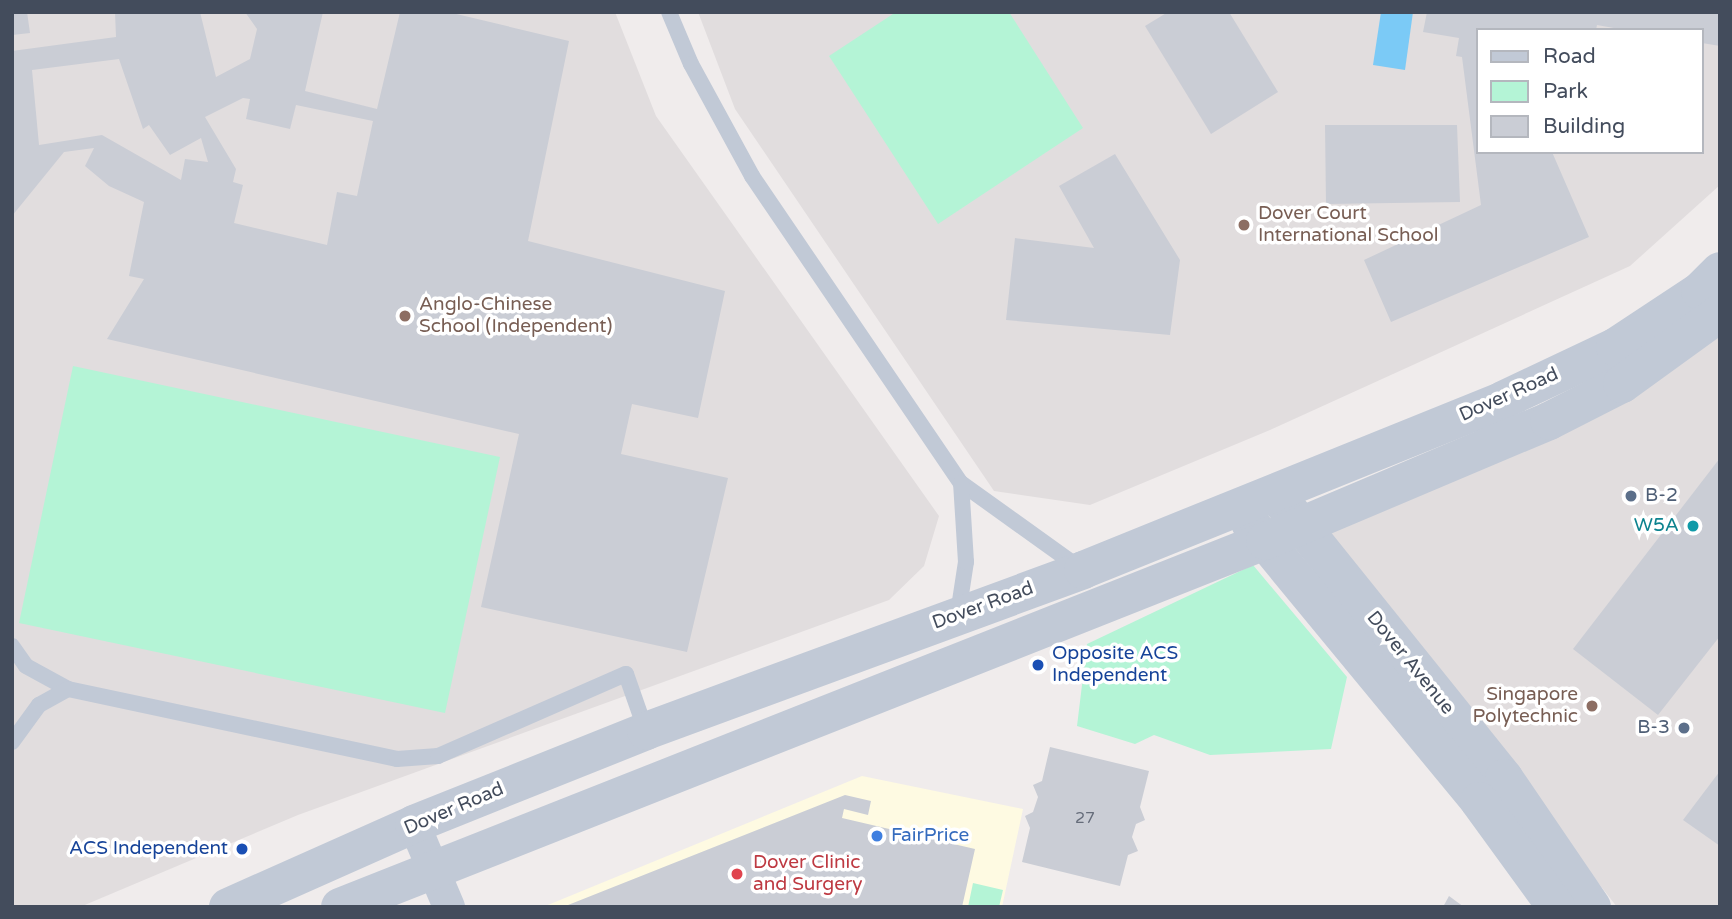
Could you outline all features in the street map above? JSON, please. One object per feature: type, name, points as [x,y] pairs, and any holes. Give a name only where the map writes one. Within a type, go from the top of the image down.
[{"type":"street","name":"Dover Road","points":[[228,907],[414,824],[646,731],[1083,570],[1274,489],[1503,400],[1615,347],[1700,291],[1720,271]]},
{"type":"street","name":"Dover Road","points":[[340,907],[1280,532],[1549,421],[1622,384],[1720,313]]},
{"type":"street","name":"Dover Avenue","points":[[1274,489],[1280,532],[1556,907]]},
{"type":"street","name":"Dover Avenue","points":[[1236,505],[1280,532],[1504,778],[1592,907]]},
{"type":"street","points":[[414,824],[431,871],[449,907]]},
{"type":"lane","points":[[668,12],[691,64],[752,176],[961,483],[1083,570]]},
{"type":"lane","points":[[958,614],[966,562],[961,483]]},
{"type":"lane","points":[[12,646],[26,666],[68,689],[415,760],[456,749],[626,674],[646,731]]},
{"type":"lane","points":[[12,742],[40,705],[68,689]]},
{"type":"shaded area","name":"Anglo-Chinese School (Independent)","points":[[12,12],[615,12],[656,116],[939,516],[924,566],[889,600],[298,815],[80,907],[12,907]]},
{"type":"shaded area","name":"Dover Court International School","points":[[698,12],[1720,12],[1720,185],[1630,266],[1270,430],[1090,505],[994,491],[735,109]]},
{"type":"shaded area","name":"Singapore Polytechnic","points":[[1720,327],[1720,907],[1617,907],[1327,534]]},
{"type":"shaded area","points":[[862,776],[1023,809],[1002,907],[543,907]]},
{"type":"green space","points":[[896,12],[1009,12],[1083,128],[938,224],[829,56]]},
{"type":"green space","points":[[73,366],[500,457],[445,713],[19,623]]},
{"type":"green space","points":[[1253,565],[1347,677],[1331,749],[1210,755],[1154,735],[1135,744],[1077,726],[1087,644]]},
{"type":"green space","points":[[973,883],[1003,890],[999,907],[968,907]]},
{"type":"water","points":[[1381,12],[1413,12],[1405,70],[1373,65]]},
{"type":"building","points":[[12,12],[27,12],[30,33],[12,35]]},
{"type":"building","points":[[115,12],[200,12],[216,77],[250,59],[257,29],[245,12],[323,12],[305,91],[377,109],[400,12],[448,12],[569,41],[528,241],[725,291],[698,418],[632,404],[621,454],[728,478],[687,652],[481,607],[519,434],[107,339],[144,279],[129,276],[144,202],[109,186],[85,166],[94,148],[64,152],[12,216],[12,51],[116,37]],"holes":[[[119,59],[143,129],[149,125],[170,155],[201,138],[208,162],[185,159],[181,180],[102,135],[39,145],[32,70]],[[243,98],[250,99],[246,119],[290,129],[296,105],[373,121],[357,196],[337,192],[327,245],[234,223],[243,185],[233,182],[236,169],[205,117]]]},
{"type":"building","points":[[1168,12],[1229,12],[1278,92],[1211,134],[1145,26]]},
{"type":"building","points":[[1427,12],[1720,12],[1720,46],[1704,43],[1704,28],[1614,28],[1597,25],[1596,28],[1476,28],[1476,154],[1553,154],[1589,237],[1391,322],[1364,260],[1481,205],[1462,57],[1456,56],[1459,38],[1423,32]]},
{"type":"building","points":[[1325,125],[1457,125],[1460,202],[1326,204]]},
{"type":"building","points":[[1115,154],[1180,260],[1170,335],[1006,320],[1015,238],[1094,248],[1059,186]]},
{"type":"building","name":"W5A","points":[[1720,458],[1720,636],[1658,715],[1573,649]]},
{"type":"building","points":[[1050,747],[1149,771],[1140,807],[1145,820],[1136,824],[1132,837],[1138,851],[1128,855],[1120,886],[1022,862],[1030,828],[1025,816],[1033,812],[1038,797],[1033,785],[1042,781]]},
{"type":"building","points":[[1720,771],[1720,846],[1683,820]]},
{"type":"building","points":[[845,795],[871,801],[868,815],[844,809],[842,818],[975,849],[962,907],[563,907]]},
{"type":"building","points":[[1449,896],[1464,907],[1443,907]]},
{"type":"place","name":"Dover Court International School","points":[[1244,225]]},
{"type":"place","name":"Anglo-Chinese School (Independent)","points":[[405,316]]},
{"type":"place","name":"B-2","points":[[1631,496]]},
{"type":"place","name":"W5A","points":[[1693,526]]},
{"type":"place","name":"Opposite ACS Independent","points":[[1038,665]]},
{"type":"place","name":"Singapore Polytechnic","points":[[1592,706]]},
{"type":"place","name":"B-3","points":[[1684,728]]},
{"type":"place","name":"FairPrice","points":[[877,836]]},
{"type":"place","name":"ACS Independent","points":[[242,849]]},
{"type":"place","name":"Dover Clinic and Surgery","points":[[737,874]]}]
